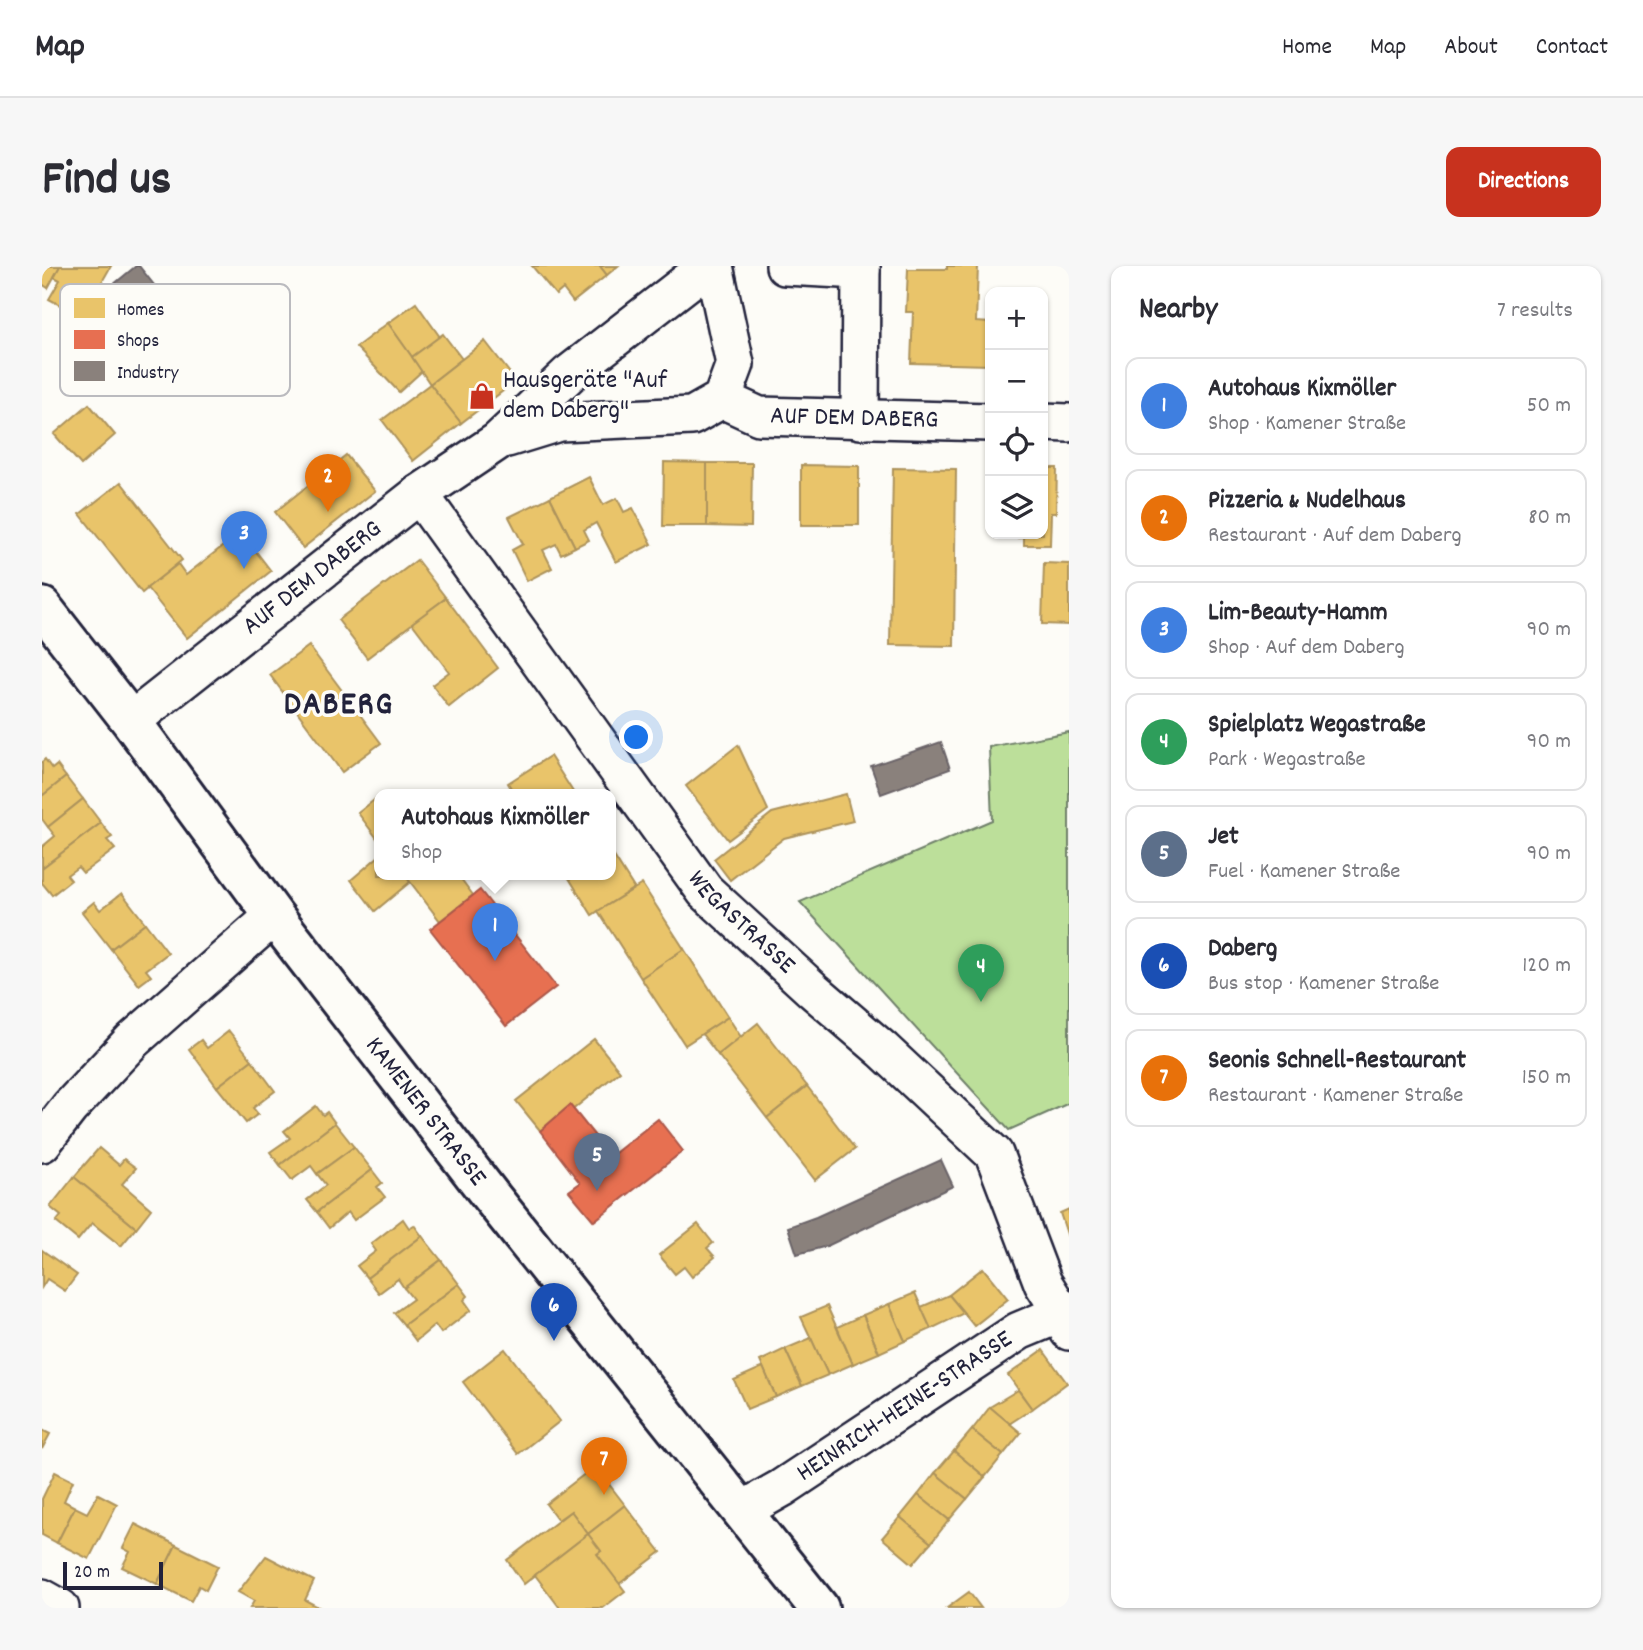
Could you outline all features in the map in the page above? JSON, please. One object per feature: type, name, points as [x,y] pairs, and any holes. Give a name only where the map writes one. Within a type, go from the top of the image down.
[{"type":"main road","name":"KAMENER STRASSE","points":[[42,607],[131,721],[274,916],[489,1194],[820,1608]]},
{"type":"street","name":"AUF DEM DABERG","points":[[131,721],[419,494],[498,441],[569,374],[708,266]]},
{"type":"street","points":[[714,266],[735,364],[722,399]]},
{"type":"street","points":[[785,266],[861,268],[860,420]]},
{"type":"street","name":"AUF DEM DABERG","points":[[498,441],[559,422],[692,416],[722,399],[759,416],[985,422]]},
{"type":"street","points":[[1048,422],[1069,423]]},
{"type":"street","name":"WEGASTRASSE","points":[[419,494],[705,891],[883,1050],[994,1154],[1043,1283],[1067,1318]]},
{"type":"street","points":[[42,1143],[70,1107],[132,1041],[274,916]]},
{"type":"street","name":"HEINRICH-HEINE-STRASSE","points":[[744,1510],[782,1488],[1019,1331],[1067,1318]]},
{"type":"street","points":[[42,1598],[60,1608]]},
{"type":"green space","points":[[1069,732],[1069,1103],[1009,1130],[800,902],[992,820],[989,747]]},
{"type":"building: Homes","points":[[42,266],[60,266],[48,288],[42,284]]},
{"type":"building: Homes","points":[[60,266],[111,266],[101,284],[60,284],[60,305],[49,299],[60,280],[54,277]]},
{"type":"building: Homes","points":[[532,266],[600,266],[607,275],[573,302],[563,289],[556,295]]},
{"type":"building: Homes","points":[[600,266],[618,266],[607,275]]},
{"type":"building: Homes","points":[[947,266],[978,266],[976,322],[985,323],[985,365],[911,363],[913,312],[906,312],[908,269],[947,269]]},
{"type":"building: Homes","points":[[416,303],[440,337],[412,357],[388,323]]},
{"type":"building: Homes","points":[[388,323],[422,371],[399,392],[356,347]]},
{"type":"building: Homes","points":[[443,334],[462,359],[430,384],[412,357]]},
{"type":"building: Homes","points":[[485,341],[516,381],[461,423],[430,384]]},
{"type":"building: Homes","points":[[430,384],[461,423],[413,461],[382,420]]},
{"type":"building: Homes","points":[[89,404],[115,435],[81,465],[54,434]]},
{"type":"building: Homes","points":[[346,455],[375,491],[303,548],[275,512]]},
{"type":"building: Homes","points":[[664,462],[707,463],[707,526],[663,526]]},
{"type":"building: Homes","points":[[707,463],[752,463],[751,527],[707,526]]},
{"type":"building: Homes","points":[[801,465],[859,466],[859,525],[801,525]]},
{"type":"building: Homes","points":[[893,468],[956,469],[954,646],[890,645]]},
{"type":"building: Homes","points":[[1048,468],[1057,468],[1056,513],[1051,513],[1050,545],[1024,545],[1024,539],[1048,539]]},
{"type":"building: Homes","points":[[589,477],[603,505],[617,498],[624,512],[633,508],[652,544],[616,562],[596,523],[584,530],[589,540],[575,547],[550,497]]},
{"type":"building: Homes","points":[[121,482],[182,560],[142,593],[80,514]]},
{"type":"building: Homes","points":[[550,497],[575,547],[561,554],[556,544],[543,550],[552,568],[527,581],[512,550],[523,544],[509,517]]},
{"type":"building: Homes","points":[[241,532],[271,571],[187,638],[147,588],[178,564],[186,575]]},
{"type":"building: Homes","points":[[417,560],[446,598],[367,658],[338,620]]},
{"type":"building: Homes","points":[[1044,563],[1069,564],[1069,625],[1042,624]]},
{"type":"building: Homes","points":[[446,598],[498,668],[449,707],[432,685],[449,672],[412,623]]},
{"type":"building: Homes","points":[[309,646],[381,743],[342,772],[270,675]]},
{"type":"building: Homes","points":[[738,745],[768,810],[728,840],[686,786]]},
{"type":"building: Homes","points":[[550,756],[571,789],[512,789],[508,783]]},
{"type":"building: Homes","points":[[45,759],[52,769],[57,765],[66,777],[42,796],[42,762]]},
{"type":"building: Homes","points":[[66,777],[83,799],[48,827],[42,819],[42,796]]},
{"type":"building: Homes","points":[[846,794],[853,821],[784,838],[730,880],[714,859],[772,813]]},
{"type":"building: Homes","points":[[83,799],[101,823],[42,868],[42,847],[55,836],[48,827]]},
{"type":"building: Homes","points":[[374,800],[374,834],[358,813]]},
{"type":"building: Homes","points":[[101,823],[112,837],[107,840],[115,849],[83,873],[78,867],[67,875],[71,880],[52,895],[42,883],[42,868]]},
{"type":"building: Homes","points":[[374,860],[374,880],[410,882],[375,911],[351,880]]},
{"type":"building: Homes","points":[[616,860],[634,888],[592,915],[570,880],[616,880]]},
{"type":"building: Homes","points":[[409,880],[462,880],[473,895],[440,921]]},
{"type":"building: Homes","points":[[642,884],[684,949],[641,978],[598,911]]},
{"type":"building: Homes","points":[[122,893],[145,923],[111,949],[82,912],[94,902],[100,910]]},
{"type":"building: Homes","points":[[145,923],[168,953],[146,970],[151,976],[139,985],[111,949]]},
{"type":"building: Homes","points":[[684,949],[728,1017],[685,1045],[641,978]]},
{"type":"building: Homes","points":[[728,1017],[741,1037],[718,1055],[702,1034]]},
{"type":"building: Homes","points":[[758,1023],[807,1086],[767,1118],[718,1055]]},
{"type":"building: Homes","points":[[229,1031],[252,1060],[217,1087],[189,1049],[201,1040],[207,1048]]},
{"type":"building: Homes","points":[[594,1039],[620,1071],[543,1134],[516,1101]]},
{"type":"building: Homes","points":[[252,1060],[275,1091],[253,1108],[258,1114],[246,1123],[217,1087]]},
{"type":"building: Homes","points":[[807,1086],[855,1149],[815,1180],[767,1118]]},
{"type":"building: Homes","points":[[316,1106],[323,1115],[327,1112],[335,1123],[280,1165],[270,1152],[290,1138],[284,1131]]},
{"type":"building: Homes","points":[[335,1123],[354,1147],[317,1174],[311,1166],[292,1180],[280,1165]]},
{"type":"building: Homes","points":[[354,1147],[372,1170],[317,1212],[307,1200],[326,1185],[317,1174]]},
{"type":"building: Homes","points":[[99,1148],[119,1165],[124,1159],[136,1168],[122,1184],[151,1209],[136,1228],[74,1177]]},
{"type":"building: Homes","points":[[372,1170],[382,1183],[377,1187],[385,1197],[354,1220],[348,1212],[329,1228],[317,1212]]},
{"type":"building: Homes","points":[[74,1177],[136,1228],[121,1246],[92,1223],[78,1240],[56,1222],[61,1216],[50,1207]]},
{"type":"building: Homes","points":[[1069,1209],[1069,1240],[1060,1213]]},
{"type":"building: Homes","points":[[403,1219],[409,1228],[414,1225],[422,1236],[367,1278],[357,1266],[376,1251],[371,1244]]},
{"type":"building: Homes","points":[[698,1224],[713,1243],[707,1248],[715,1257],[692,1277],[684,1267],[675,1274],[659,1255]]},
{"type":"building: Homes","points":[[422,1236],[441,1260],[404,1288],[398,1279],[379,1293],[367,1278]]},
{"type":"building: Homes","points":[[42,1250],[77,1275],[65,1291],[47,1279],[42,1287]]},
{"type":"building: Homes","points":[[441,1260],[459,1284],[404,1325],[394,1313],[413,1299],[404,1288]]},
{"type":"building: Homes","points":[[983,1268],[1008,1299],[974,1326],[949,1295]]},
{"type":"building: Homes","points":[[459,1284],[468,1296],[464,1300],[471,1310],[441,1333],[435,1325],[416,1341],[404,1325]]},
{"type":"building: Homes","points":[[915,1293],[931,1329],[905,1341],[889,1304]]},
{"type":"building: Homes","points":[[949,1295],[964,1313],[931,1329],[921,1307]]},
{"type":"building: Homes","points":[[889,1304],[905,1341],[879,1353],[863,1315]]},
{"type":"building: Homes","points":[[827,1306],[853,1364],[828,1375],[801,1317]]},
{"type":"building: Homes","points":[[863,1315],[879,1353],[853,1364],[837,1327]]},
{"type":"building: Homes","points":[[811,1338],[828,1375],[802,1386],[785,1349]]},
{"type":"building: Homes","points":[[505,1349],[560,1421],[518,1454],[463,1382]]},
{"type":"building: Homes","points":[[785,1349],[802,1386],[776,1397],[760,1361]]},
{"type":"building: Homes","points":[[1043,1350],[1067,1383],[1032,1409],[1008,1375]]},
{"type":"building: Homes","points":[[763,1367],[776,1397],[747,1409],[734,1380]]},
{"type":"building: Homes","points":[[1018,1390],[1032,1409],[1009,1424],[990,1407]]},
{"type":"building: Homes","points":[[990,1407],[1021,1433],[1003,1455],[972,1430]]},
{"type":"building: Homes","points":[[42,1430],[50,1434],[42,1449]]},
{"type":"building: Homes","points":[[972,1430],[1003,1455],[985,1477],[954,1451]]},
{"type":"building: Homes","points":[[954,1451],[985,1477],[967,1499],[935,1473]]},
{"type":"building: Homes","points":[[595,1466],[625,1505],[588,1534],[571,1511],[558,1520],[546,1504]]},
{"type":"building: Homes","points":[[55,1472],[73,1481],[64,1501],[75,1507],[57,1543],[42,1535],[42,1499]]},
{"type":"building: Homes","points":[[935,1473],[967,1499],[949,1520],[918,1495]]},
{"type":"building: Homes","points":[[98,1494],[117,1504],[89,1559],[57,1543],[75,1507],[87,1513]]},
{"type":"building: Homes","points":[[918,1495],[949,1520],[931,1543],[900,1517]]},
{"type":"building: Homes","points":[[625,1505],[661,1552],[619,1584],[597,1554],[601,1551],[588,1534]]},
{"type":"building: Homes","points":[[571,1511],[588,1534],[524,1584],[507,1560]]},
{"type":"building: Homes","points":[[900,1517],[931,1543],[913,1564],[882,1538]]},
{"type":"building: Homes","points":[[135,1524],[176,1545],[157,1584],[122,1567],[130,1552],[123,1548]]},
{"type":"building: Homes","points":[[588,1534],[601,1551],[597,1554],[625,1591],[603,1608],[560,1608],[535,1575]]},
{"type":"building: Homes","points":[[176,1545],[218,1566],[206,1590],[199,1586],[191,1601],[157,1584]]},
{"type":"building: Homes","points":[[266,1556],[314,1581],[305,1600],[320,1608],[250,1608],[254,1601],[238,1592]]},
{"type":"building: Homes","points":[[969,1592],[981,1608],[947,1608]]},
{"type":"building: Shops","points":[[480,890],[556,987],[506,1026],[430,929]]},
{"type":"building: Shops","points":[[570,1105],[611,1156],[658,1119],[683,1151],[594,1221],[569,1191],[580,1183],[540,1131]]},
{"type":"building: Industry","points":[[139,266],[153,284],[114,284]]},
{"type":"building: Industry","points":[[941,742],[950,769],[881,794],[871,766]]},
{"type":"building: Industry","points":[[941,1160],[953,1186],[827,1246],[797,1254],[788,1227]]},
{"type":"place","name":"Hausgeräte \"Auf dem Daberg\"","points":[[482,396]]},
{"type":"place","name":"Pizzeria & Nudelhaus","points":[[328,512]]},
{"type":"place","name":"Lim-Beauty-Hamm","points":[[244,569]]},
{"type":"place","name":"Autohaus Kixmöller","points":[[495,961]]},
{"type":"place","name":"Spielplatz Wegastraße","points":[[981,1002]]},
{"type":"place","name":"Jet","points":[[597,1191]]},
{"type":"place","name":"Daberg","points":[[554,1341]]},
{"type":"place","name":"Seonis Schnell-Restaurant","points":[[604,1495]]},
{"type":"district","name":"DABERG","points":[[339,706]]}]
